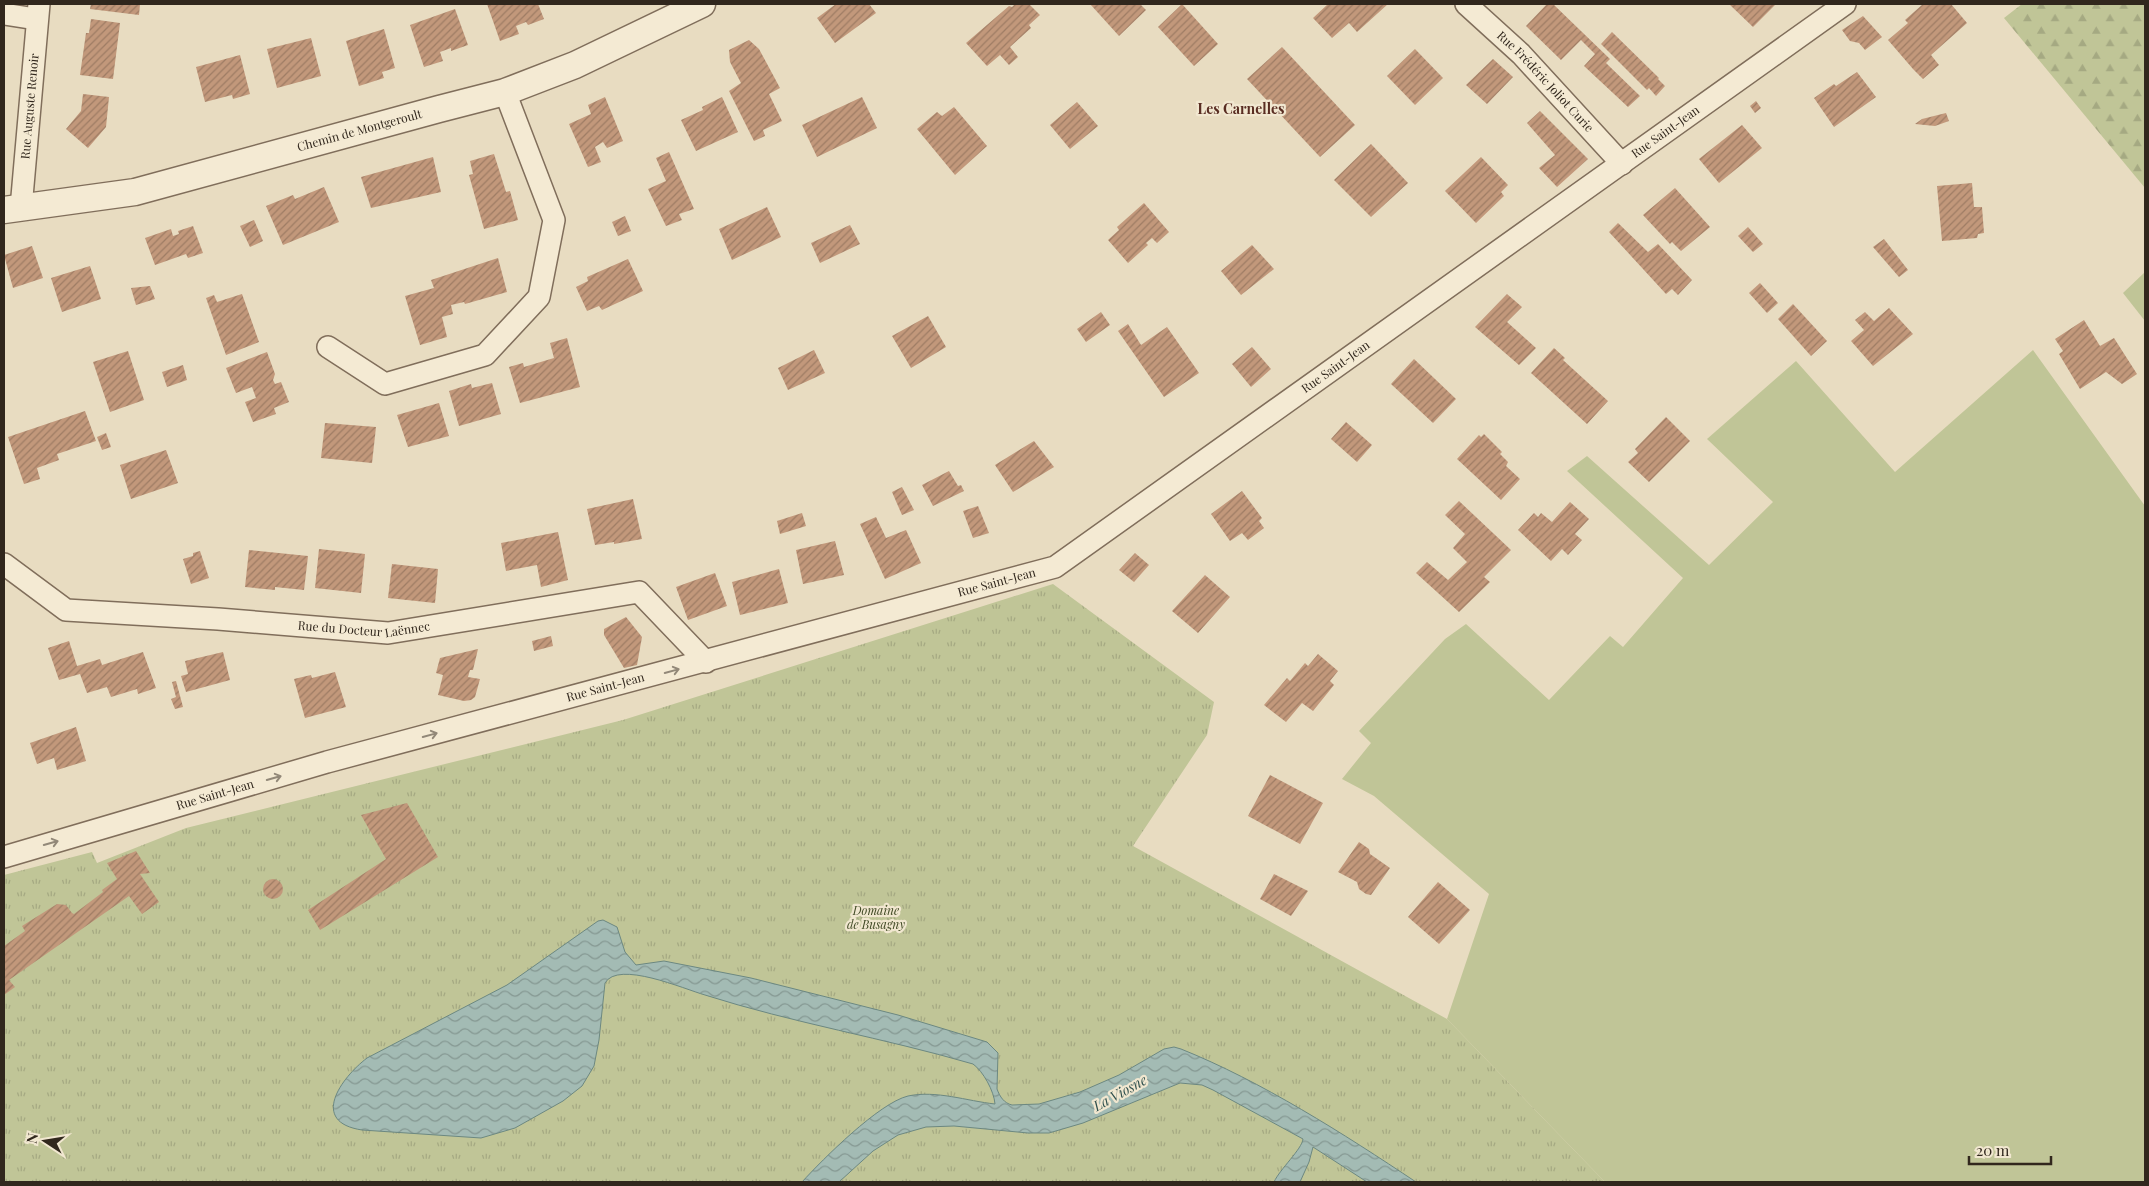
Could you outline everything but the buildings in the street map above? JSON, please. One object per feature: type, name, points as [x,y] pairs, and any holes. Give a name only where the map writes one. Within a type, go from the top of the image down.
[{"type":"street","name":"Chemin de Montgeroult","points":[[13,209],[135,192],[505,92],[575,64],[702,4]]},
{"type":"street","name":"Rue Frédéric Joliot Curie","points":[[1466,4],[1521,54],[1622,164]]},
{"type":"street","name":"Rue Saint-Jean","points":[[4,856],[327,762],[1055,567],[1845,4]]},
{"type":"street","points":[[4,14],[38,11]]},
{"type":"street","name":"Rue Auguste Renoir","points":[[13,209],[38,11]]},
{"type":"street","points":[[328,347],[385,384],[485,355],[539,297],[554,220],[505,92]]},
{"type":"street","name":"Rue du Docteur Laënnec","points":[[4,564],[66,610],[218,619],[388,633],[639,592],[706,662]]},
{"type":"green space","points":[[2022,4],[2145,4],[2145,188],[2004,18]]},
{"type":"green space","points":[[2145,272],[2145,321],[2123,293]]},
{"type":"green space","points":[[2033,350],[2145,506],[2145,1182],[1605,1182],[1447,1019],[1489,894],[1374,796],[1342,779],[1371,743],[1359,731],[1445,639],[1466,624],[1549,700],[1610,636],[1623,647],[1683,578],[1567,471],[1587,456],[1709,565],[1773,502],[1707,439],[1796,361],[1895,472]]},
{"type":"green space","name":"Domaine de Busagny","points":[[1053,584],[1214,702],[1207,735],[1133,846],[1447,1019],[1605,1182],[4,1182],[4,875],[92,852],[97,863],[186,828],[623,720]]},
{"type":"water","name":"La Viosne","points":[[603,920],[617,927],[625,952],[636,965],[664,961],[751,978],[898,1015],[987,1042],[998,1053],[997,1089],[999,1095],[1012,1105],[1039,1104],[1080,1092],[1119,1075],[1164,1049],[1174,1047],[1181,1049],[1272,1092],[1360,1145],[1416,1182],[1367,1182],[1313,1147],[1300,1182],[1274,1182],[1299,1148],[1303,1139],[1213,1090],[1202,1085],[1180,1083],[1083,1123],[1049,1133],[1028,1133],[954,1126],[926,1127],[898,1135],[873,1151],[839,1182],[802,1182],[867,1120],[896,1101],[908,1096],[929,1094],[995,1104],[993,1093],[981,1071],[973,1064],[771,1014],[652,978],[623,974],[612,977],[605,983],[599,1040],[594,1066],[582,1086],[563,1101],[515,1128],[481,1138],[362,1130],[346,1125],[337,1118],[333,1109],[340,1087],[367,1058],[507,985],[598,921]]},
{"type":"district","name":"Les Carnelles","points":[[1241,109]]}]
